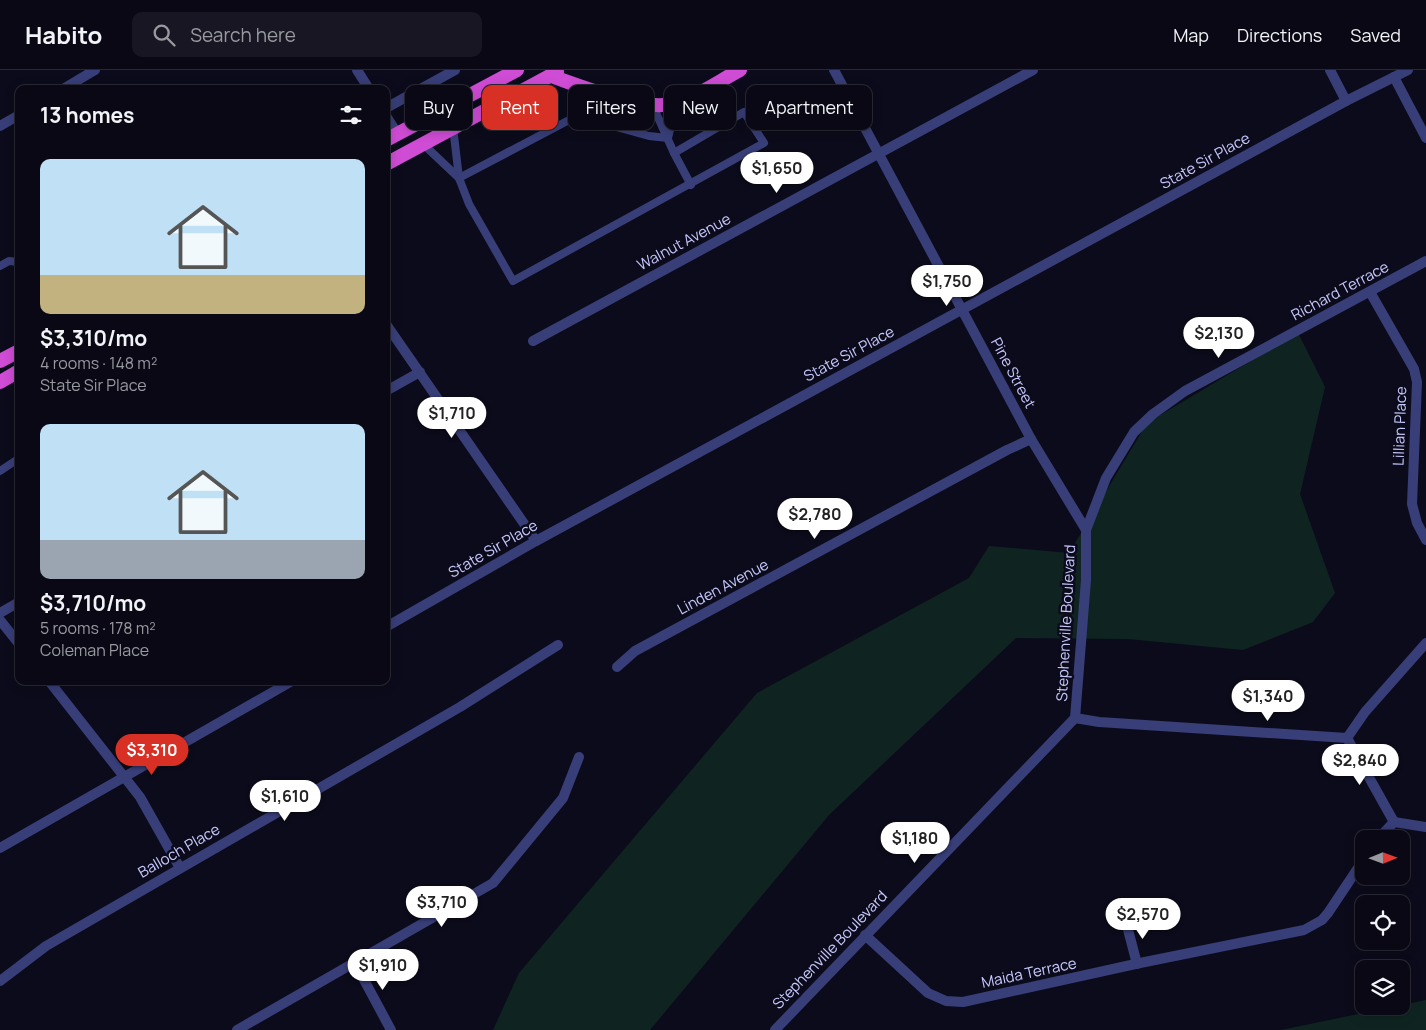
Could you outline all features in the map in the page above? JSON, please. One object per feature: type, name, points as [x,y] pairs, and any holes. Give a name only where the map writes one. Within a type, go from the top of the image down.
[{"type":"highway","points":[[392,136],[517,70]]},
{"type":"highway","points":[[710,85],[740,70]]},
{"type":"highway","points":[[472,118],[556,73],[587,85]]},
{"type":"highway","points":[[390,162],[449,130]]},
{"type":"highway","points":[[0,361],[15,352]]},
{"type":"highway","points":[[0,382],[15,373]]},
{"type":"street","points":[[68,85],[84,73],[95,70]]},
{"type":"street","points":[[357,70],[366,85]]},
{"type":"street","points":[[390,106],[455,70]]},
{"type":"street","name":"Pine Street","points":[[834,70],[1032,439],[1086,530]]},
{"type":"street","name":"Walnut Avenue","points":[[533,341],[1033,70]]},
{"type":"street","points":[[1330,70],[1346,101]]},
{"type":"street","name":"State Sir Place","points":[[390,625],[536,541],[1346,101],[1408,70]]},
{"type":"street","points":[[1394,78],[1426,138]]},
{"type":"street","points":[[0,126],[15,117]]},
{"type":"street","name":"Richard Terrace","points":[[1086,530],[1116,459],[1134,432],[1154,414],[1185,392],[1426,261]]},
{"type":"street","name":"Lillian Place","points":[[1370,292],[1414,369],[1417,382],[1421,418],[1412,504],[1417,523],[1426,540]]},
{"type":"street","points":[[390,330],[536,541]]},
{"type":"street","points":[[390,389],[420,372]]},
{"type":"street","name":"Linden Avenue","points":[[617,667],[636,652],[682,626],[1007,450],[1032,439]]},
{"type":"street","name":"Stephenville Boulevard","points":[[775,1030],[1075,718],[1086,580],[1086,530]]},
{"type":"street","points":[[0,613],[15,604]]},
{"type":"street","points":[[0,620],[15,639]]},
{"type":"street","points":[[1394,822],[1347,738],[1365,712],[1426,643]]},
{"type":"street","name":"Balloch Place","points":[[0,981],[46,946],[460,707],[558,645]]},
{"type":"street","points":[[52,685],[140,797],[180,868]]},
{"type":"street","points":[[0,848],[285,685]]},
{"type":"street","name":"Stephenville Boulevard","points":[[1075,718],[1099,722],[1347,738]]},
{"type":"street","points":[[237,1030],[493,883],[563,798],[579,757]]},
{"type":"street","points":[[1394,822],[1426,827]]},
{"type":"street","points":[[1386,830],[1394,822]]},
{"type":"street","name":"Maida Terrace","points":[[865,935],[928,993],[946,1001],[962,1002],[1304,930],[1322,920],[1355,873]]},
{"type":"street","points":[[1126,922],[1137,964]]},
{"type":"street","points":[[355,963],[391,1030]]},
{"type":"lane","points":[[654,108],[691,185]]},
{"type":"lane","points":[[453,130],[459,178],[470,204],[513,281],[764,144],[744,112],[674,153]]},
{"type":"lane","points":[[459,178],[572,119],[591,120],[649,136],[668,138]]},
{"type":"lane","points":[[668,138],[670,130]]},
{"type":"lane","points":[[423,144],[459,178]]},
{"type":"lane","points":[[0,266],[9,261],[15,262]]},
{"type":"lane","points":[[0,470],[15,461]]},
{"type":"green space","points":[[1298,333],[1325,387],[1300,494],[1335,593],[1313,622],[1243,650],[1128,639],[1016,638],[829,815],[650,1030],[493,1030],[519,973],[757,693],[969,578],[989,546],[1069,553],[1147,423]]},
{"type":"green space","points":[[1426,1000],[1426,1030],[1281,1030],[1355,1015],[1410,1015],[1410,1003]]}]
